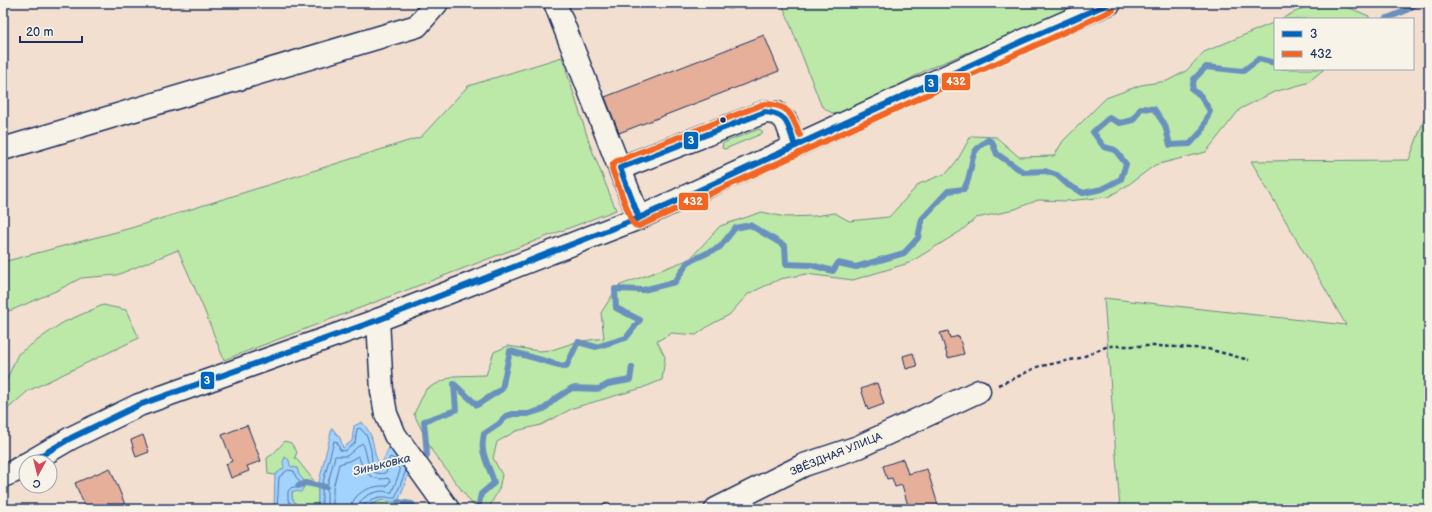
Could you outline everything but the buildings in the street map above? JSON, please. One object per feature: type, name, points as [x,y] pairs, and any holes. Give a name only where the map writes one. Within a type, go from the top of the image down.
[{"type":"street","points":[[3,149],[417,26],[438,3]]},
{"type":"street","points":[[555,3],[639,218]]},
{"type":"street","points":[[44,454],[71,438],[139,405],[378,320],[639,218],[1023,41],[1110,3]]},
{"type":"street","points":[[620,168],[765,112],[777,113],[786,121],[795,146]]},
{"type":"street","points":[[378,320],[382,391],[386,414],[395,435],[448,509]]},
{"type":"street","name":"ЗВЁЗДНАЯ УЛИЦА","points":[[716,509],[804,465],[858,447],[979,391]]},
{"type":"street","points":[[3,476],[18,469]]},
{"type":"path","points":[[979,391],[1015,378],[1037,367],[1080,358],[1108,346],[1159,346],[1208,349],[1248,360]]},
{"type":"green space","points":[[713,3],[754,3],[730,9]]},
{"type":"green space","points":[[782,3],[1087,3],[928,69],[848,113],[839,114],[830,112],[821,105]]},
{"type":"green space","points":[[1340,4],[1369,16],[1369,18],[1283,18],[1307,6]]},
{"type":"green space","points":[[1274,22],[1274,70],[1323,70],[1307,83],[1274,92],[1240,109],[1206,152],[1155,165],[1128,185],[1108,197],[1066,201],[1038,200],[1010,211],[976,218],[961,231],[909,263],[853,280],[806,274],[780,279],[748,294],[729,315],[710,325],[696,335],[672,333],[657,341],[665,357],[662,380],[642,388],[573,408],[541,425],[516,431],[497,442],[493,458],[502,475],[499,489],[488,509],[476,509],[432,451],[414,414],[426,389],[453,376],[486,375],[494,352],[508,346],[539,351],[552,350],[576,342],[604,338],[601,313],[618,286],[690,259],[720,226],[762,212],[785,217],[814,216],[835,213],[849,221],[889,217],[919,184],[947,173],[958,159],[971,136],[996,137],[1019,157],[1054,156],[1063,141],[1106,98],[1141,85],[1167,81],[1186,71],[1204,52]]},
{"type":"green space","points":[[562,57],[590,145],[616,210],[224,360],[178,250],[117,275],[81,278],[58,290],[12,310],[3,312],[3,262],[131,228],[421,137],[468,86]]},
{"type":"green space","points":[[1429,106],[1429,509],[1120,509],[1104,298],[1346,325],[1251,161],[1409,160]]},
{"type":"green space","points":[[759,129],[763,132],[761,134],[725,149],[722,148],[723,143]]},
{"type":"green space","points":[[103,305],[126,310],[139,338],[28,391],[3,413],[3,383],[6,381],[18,354],[62,323]]},
{"type":"green space","points":[[285,441],[291,443],[297,452],[295,457],[318,486],[318,509],[299,509],[292,498],[292,491],[306,483],[299,475],[297,468],[284,468],[275,475],[268,474],[267,458],[273,454]]},
{"type":"green space","points":[[383,500],[412,504],[415,509],[365,509],[374,503]]},
{"type":"water","points":[[362,422],[371,436],[375,455],[381,465],[389,448],[396,455],[405,459],[410,470],[398,502],[383,500],[374,503],[365,509],[318,509],[318,486],[332,428],[340,438],[343,448],[352,441],[354,426]]},
{"type":"water","points":[[285,457],[289,460],[290,466],[297,468],[299,475],[306,483],[301,492],[292,491],[292,498],[299,509],[274,509],[275,475],[284,468],[283,462]]},
{"type":"waterway","name":"Зиньковка","points":[[1388,18],[1405,11],[1418,3]]},
{"type":"waterway","name":"Зиньковка","points":[[421,463],[427,455],[424,421],[456,410],[454,384],[477,405],[502,389],[510,351],[566,367],[578,342],[596,347],[626,338],[640,320],[616,308],[615,289],[643,290],[675,282],[688,262],[720,247],[735,228],[750,225],[785,246],[786,264],[811,265],[833,271],[838,263],[856,267],[904,253],[918,238],[922,219],[948,191],[964,189],[968,180],[973,156],[978,148],[988,140],[992,142],[997,154],[1023,172],[1045,171],[1057,175],[1068,185],[1083,193],[1102,189],[1121,179],[1126,164],[1115,150],[1104,147],[1093,132],[1109,118],[1120,123],[1133,120],[1141,108],[1154,109],[1165,125],[1170,145],[1190,144],[1202,131],[1210,111],[1201,96],[1192,89],[1194,79],[1206,67],[1243,71],[1259,59],[1274,63]]},
{"type":"waterway","points":[[478,509],[481,494],[494,483],[483,450],[484,434],[499,424],[506,416],[513,414],[528,414],[544,409],[555,399],[572,388],[599,389],[608,384],[630,380],[632,367]]},
{"type":"waterway","name":"Зиньковка","points":[[298,486],[306,483],[326,487]]},
{"type":"waterway","points":[[398,502],[412,504],[415,509]]},
{"type":"transit line","name":"3","points":[[44,454],[71,438],[139,405],[378,320],[639,218],[1023,41],[1110,3]]},
{"type":"transit line","name":"432","points":[[799,153],[1113,10]]},
{"type":"transit line","name":"432","points":[[798,154],[639,226],[632,222],[612,169],[613,164],[617,161],[764,104],[772,104],[784,108],[794,121],[800,135]]},
{"type":"transit line","name":"3","points":[[639,218],[620,168],[765,112],[773,113],[783,118],[789,127],[795,146]]}]
